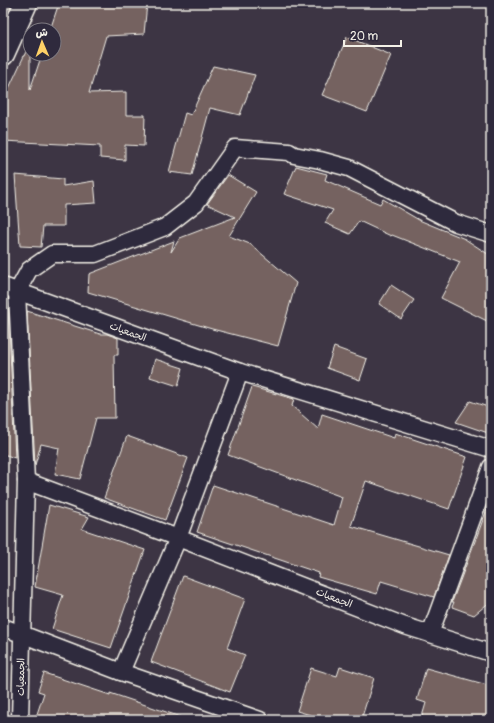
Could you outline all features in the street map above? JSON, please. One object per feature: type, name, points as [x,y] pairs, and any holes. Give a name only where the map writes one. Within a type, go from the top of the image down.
[{"type":"main road","points":[[3,54],[26,3]]},
{"type":"street","points":[[10,289],[29,270],[52,254],[95,254],[165,228],[196,202],[235,148],[289,152],[349,168],[456,223],[491,234]]},
{"type":"street","name":"الجمعيات","points":[[20,720],[26,480],[10,289],[240,372],[491,449]]},
{"type":"street","points":[[121,672],[178,538],[240,372]]},
{"type":"street","points":[[430,634],[491,467]]},
{"type":"street","name":"الجمعيات","points":[[26,480],[406,626],[491,653]]},
{"type":"street","points":[[3,627],[121,672],[260,720]]},
{"type":"building","points":[[59,3],[147,3],[144,34],[106,36],[89,93],[126,92],[126,115],[145,115],[144,146],[125,145],[125,160],[100,158],[100,146],[3,141],[3,101],[22,60],[22,62],[30,62],[30,90],[39,62],[62,62],[62,22],[53,22]]},
{"type":"building","points":[[347,37],[391,55],[367,112],[322,95]]},
{"type":"building","points":[[213,66],[255,75],[240,115],[210,108],[192,175],[169,172],[185,113],[191,115]]},
{"type":"building","points":[[296,166],[327,174],[325,180],[380,204],[383,199],[419,220],[465,239],[491,256],[491,323],[441,298],[460,262],[392,235],[391,236],[359,221],[350,234],[325,223],[333,210],[284,194]]},
{"type":"building","points":[[15,175],[63,179],[63,186],[94,181],[96,203],[64,205],[64,226],[43,226],[41,247],[20,246]]},
{"type":"building","points":[[228,175],[256,192],[229,236],[250,244],[296,283],[278,346],[212,329],[88,292],[89,274],[174,241],[171,252],[180,238],[235,217],[207,204]]},
{"type":"building","points":[[391,285],[414,300],[401,319],[379,304]]},
{"type":"building","points":[[3,307],[8,307],[15,458],[3,454]]},
{"type":"building","points":[[27,311],[100,334],[107,334],[118,338],[118,355],[114,355],[115,418],[96,418],[80,479],[55,474],[59,448],[41,444],[35,465]]},
{"type":"building","points":[[334,347],[367,359],[360,380],[327,368]]},
{"type":"building","points":[[155,359],[183,368],[178,386],[150,377]]},
{"type":"building","points":[[252,387],[294,399],[292,406],[318,429],[322,414],[394,438],[395,433],[467,457],[449,509],[366,481],[351,526],[449,555],[434,597],[381,581],[377,594],[318,577],[319,573],[197,532],[213,485],[334,525],[342,497],[228,455]]},
{"type":"building","points":[[470,401],[491,408],[491,434],[456,422]]},
{"type":"building","points":[[127,436],[188,458],[165,520],[104,498]]},
{"type":"building","points":[[489,504],[491,504],[491,601],[474,615],[452,607],[454,602],[452,602]]},
{"type":"building","points":[[49,505],[89,517],[82,529],[145,550],[111,648],[52,629],[63,595],[35,587]]},
{"type":"building","points":[[183,576],[245,599],[227,648],[245,655],[230,692],[151,662]]},
{"type":"building","points":[[340,667],[374,678],[361,720],[327,720],[297,711],[311,668],[337,676]]},
{"type":"building","points":[[426,668],[491,686],[491,720],[421,720],[426,703],[417,700]]},
{"type":"building","points":[[44,673],[181,717],[181,720],[35,720],[44,693],[38,691]]}]
